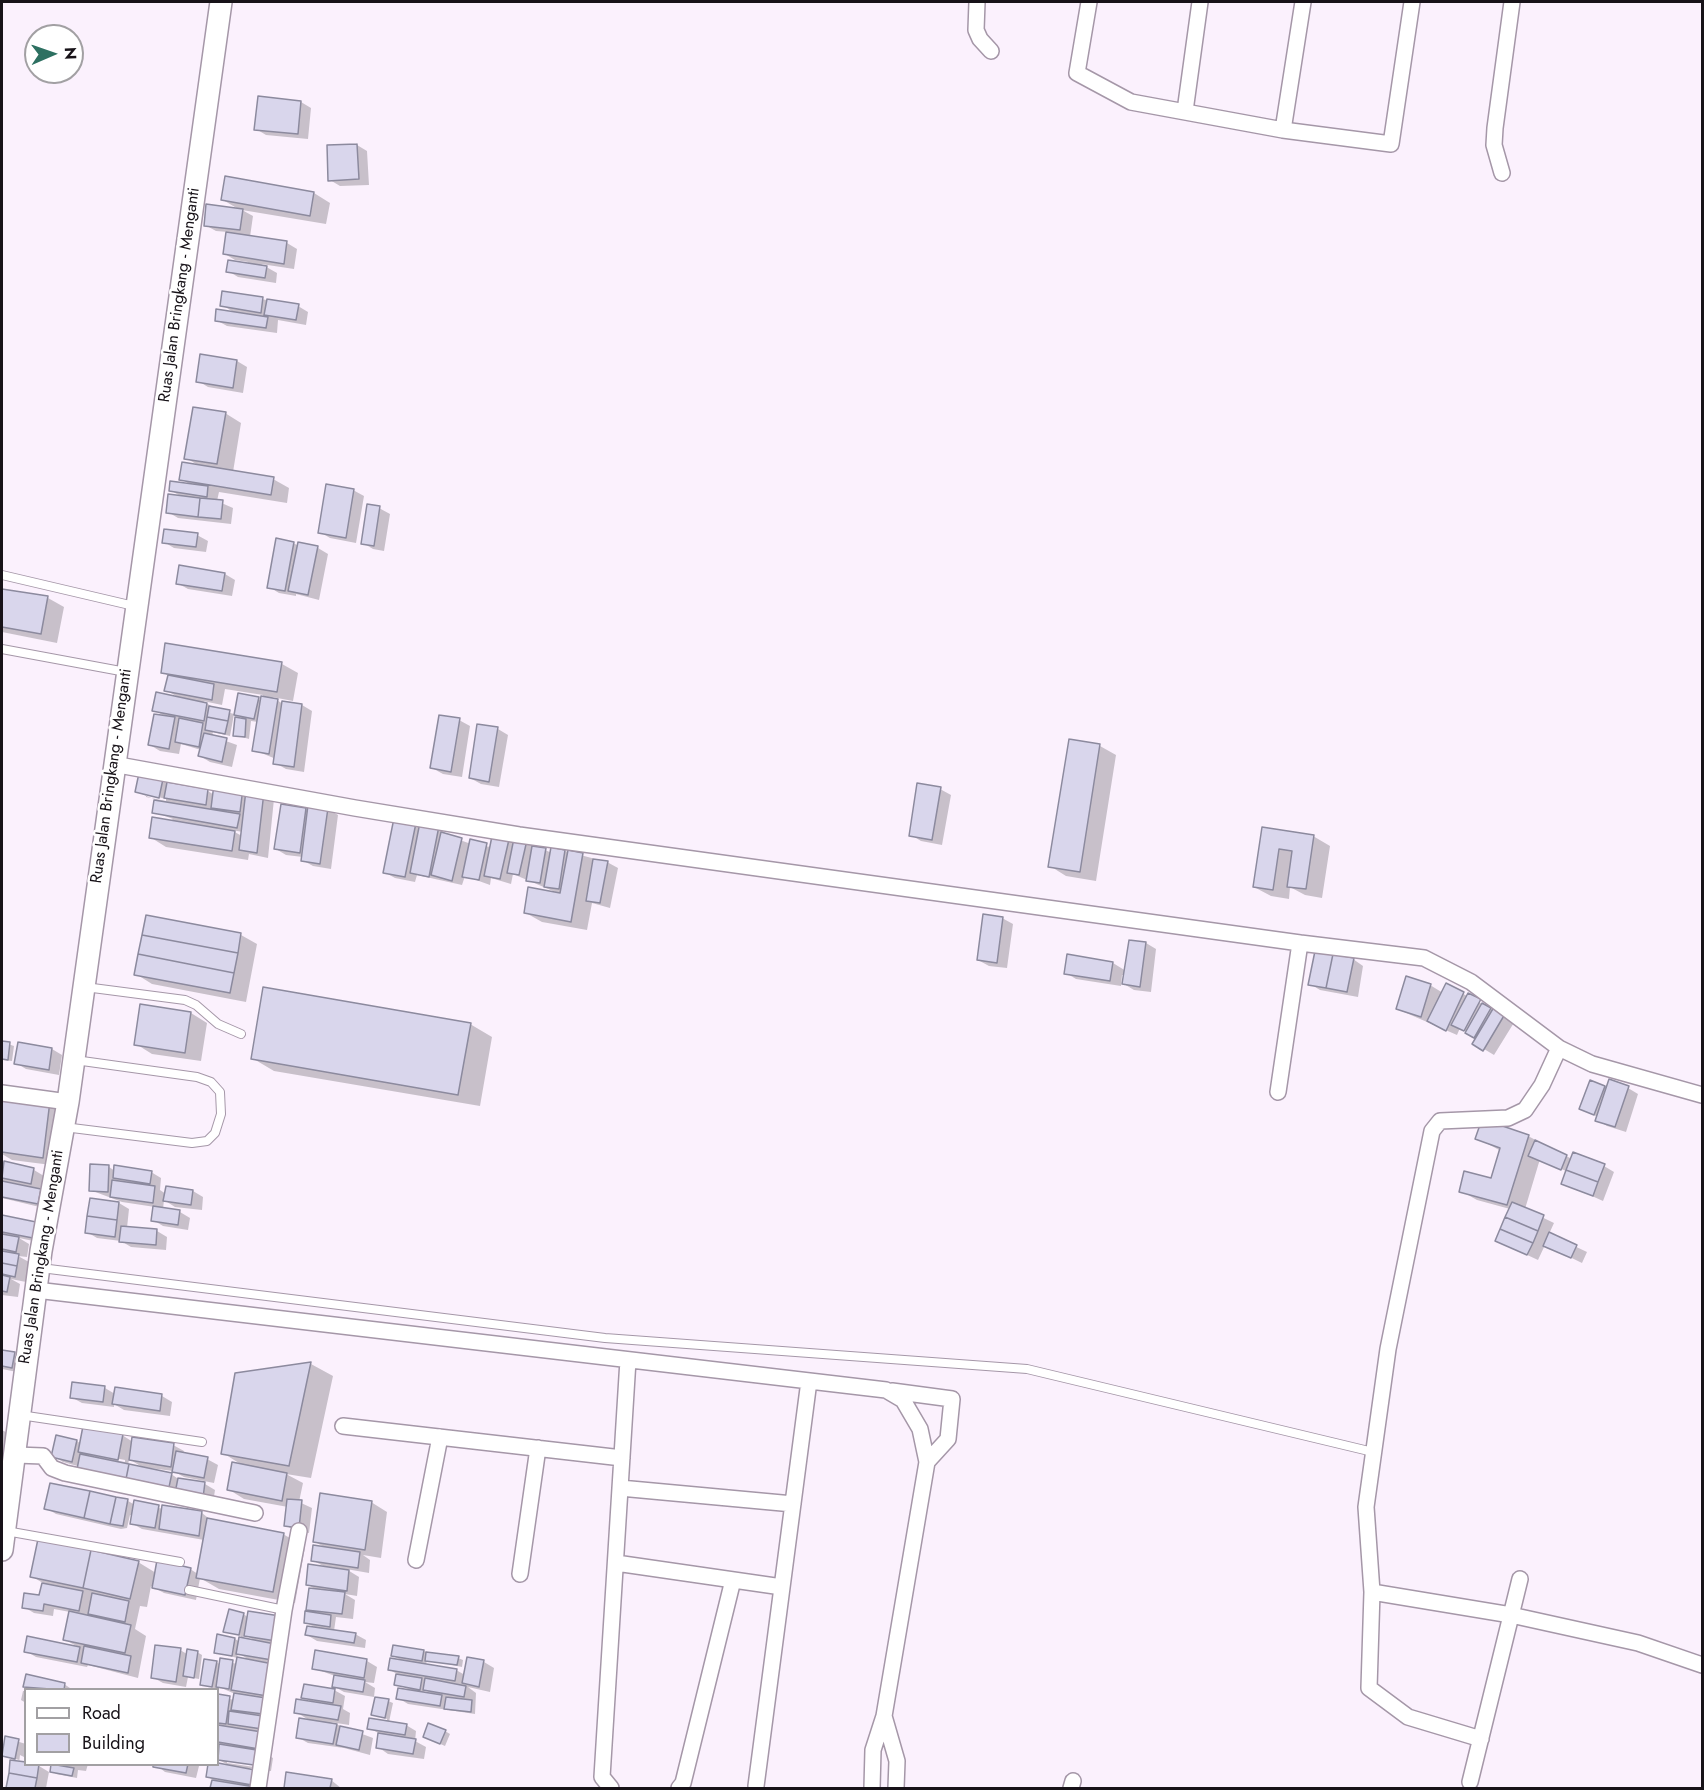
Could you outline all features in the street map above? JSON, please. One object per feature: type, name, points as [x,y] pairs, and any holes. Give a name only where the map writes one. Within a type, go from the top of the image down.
[{"type":"main road","name":"Ruas Jalan Bringkang - Menganti","points":[[3,1540],[36,1290],[74,1060],[113,764],[221,2]]},
{"type":"street","points":[[977,2],[976,30],[980,39],[991,51]]},
{"type":"street","points":[[1089,2],[1077,73],[1131,102],[1283,130],[1391,144],[1412,2]]},
{"type":"street","points":[[1185,111],[1200,2]]},
{"type":"street","points":[[1283,130],[1303,2]]},
{"type":"street","points":[[1502,172],[1494,145],[1495,128],[1512,2]]},
{"type":"street","points":[[113,764],[519,835],[1300,943],[1424,958],[1471,982],[1559,1048],[1592,1064],[1702,1095]]},
{"type":"street","points":[[1278,1092],[1300,943]]},
{"type":"street","points":[[1481,1739],[1408,1717],[1369,1688],[1372,1592],[1365,1507],[1388,1348],[1432,1131],[1440,1121],[1508,1118],[1525,1110],[1542,1085],[1559,1048]]},
{"type":"street","points":[[2,1093],[68,1102]]},
{"type":"street","points":[[36,1290],[952,1399],[948,1439],[927,1462]]},
{"type":"street","points":[[611,1788],[602,1778],[628,1360]]},
{"type":"street","points":[[756,1786],[809,1381]]},
{"type":"street","points":[[872,1788],[873,1750],[884,1716],[927,1462],[920,1429],[903,1400],[886,1390]]},
{"type":"street","points":[[343,1426],[622,1458]]},
{"type":"street","points":[[416,1560],[440,1437]]},
{"type":"street","points":[[520,1574],[538,1448]]},
{"type":"street","points":[[16,1455],[43,1456],[52,1468],[65,1473],[255,1513]]},
{"type":"street","points":[[620,1488],[793,1504]]},
{"type":"street","points":[[258,1788],[284,1610],[299,1531]]},
{"type":"street","points":[[616,1563],[782,1587]]},
{"type":"street","points":[[1470,1782],[1520,1579]]},
{"type":"street","points":[[679,1788],[683,1783],[733,1580]]},
{"type":"street","points":[[1372,1592],[1511,1615],[1638,1643],[1702,1665]]},
{"type":"street","points":[[884,1716],[897,1761],[896,1788]]},
{"type":"lane","points":[[2,575],[137,607]]},
{"type":"lane","points":[[2,649],[126,672]]},
{"type":"lane","points":[[83,987],[185,1000],[196,1005],[218,1024],[241,1034]]},
{"type":"lane","points":[[63,1126],[192,1143],[207,1141],[215,1132],[221,1114],[220,1092],[211,1082],[196,1077],[74,1060]]},
{"type":"lane","points":[[40,1268],[605,1338],[1027,1369],[1373,1452]]},
{"type":"lane","points":[[18,1415],[202,1442]]},
{"type":"lane","points":[[3,1540],[180,1562]]},
{"type":"lane","points":[[189,1590],[284,1610]]},
{"type":"building","points":[[258,96],[301,101],[298,134],[254,130]]},
{"type":"building","points":[[357,144],[359,179],[328,181],[327,145]]},
{"type":"building","points":[[225,176],[314,192],[310,216],[221,200]]},
{"type":"building","points":[[206,204],[243,209],[240,230],[204,226]]},
{"type":"building","points":[[226,232],[287,241],[284,264],[223,254]]},
{"type":"building","points":[[228,260],[267,266],[265,278],[226,272]]},
{"type":"building","points":[[222,291],[263,297],[261,313],[220,306]]},
{"type":"building","points":[[267,299],[299,304],[296,320],[264,315]]},
{"type":"building","points":[[216,309],[268,317],[266,328],[215,321]]},
{"type":"building","points":[[200,354],[237,360],[233,388],[196,382]]},
{"type":"building","points":[[193,407],[226,412],[217,464],[184,459]]},
{"type":"building","points":[[182,462],[274,477],[271,495],[179,480]]},
{"type":"building","points":[[170,481],[208,486],[207,497],[169,491]]},
{"type":"building","points":[[326,484],[354,489],[346,538],[318,533]]},
{"type":"building","points":[[168,494],[200,498],[198,517],[166,513]]},
{"type":"building","points":[[200,498],[223,500],[221,519],[198,517]]},
{"type":"building","points":[[367,504],[380,506],[374,546],[361,544]]},
{"type":"building","points":[[164,529],[198,533],[196,547],[162,543]]},
{"type":"building","points":[[276,538],[294,542],[285,591],[267,588]]},
{"type":"building","points":[[298,542],[318,546],[308,595],[288,591]]},
{"type":"building","points":[[179,565],[225,573],[222,591],[176,584]]},
{"type":"building","points":[[2,589],[48,596],[41,634],[2,627]]},
{"type":"building","points":[[165,643],[282,662],[277,692],[161,673]]},
{"type":"building","points":[[168,675],[214,684],[212,700],[164,691]]},
{"type":"building","points":[[156,692],[207,703],[204,721],[152,711]]},
{"type":"building","points":[[238,693],[259,697],[254,719],[234,715]]},
{"type":"building","points":[[261,696],[278,699],[269,754],[252,751]]},
{"type":"building","points":[[282,701],[302,704],[294,767],[273,764]]},
{"type":"building","points":[[209,706],[230,710],[228,721],[207,717]]},
{"type":"building","points":[[154,714],[175,717],[169,749],[148,745]]},
{"type":"building","points":[[439,715],[460,718],[451,772],[430,768]]},
{"type":"building","points":[[207,717],[228,721],[225,734],[205,730]]},
{"type":"building","points":[[235,717],[246,719],[245,737],[233,736]]},
{"type":"building","points":[[179,718],[203,723],[199,747],[175,742]]},
{"type":"building","points":[[477,724],[498,727],[489,782],[469,778]]},
{"type":"building","points":[[204,733],[227,738],[222,762],[198,756]]},
{"type":"building","points":[[1069,739],[1100,744],[1080,872],[1048,867]]},
{"type":"building","points":[[139,773],[163,779],[159,798],[135,792]]},
{"type":"building","points":[[167,782],[208,789],[206,805],[164,798]]},
{"type":"building","points":[[917,783],[941,787],[932,840],[909,836]]},
{"type":"building","points":[[214,784],[243,788],[240,812],[211,808]]},
{"type":"building","points":[[246,790],[264,792],[257,853],[239,850]]},
{"type":"building","points":[[154,800],[240,814],[237,828],[152,813]]},
{"type":"building","points":[[281,804],[306,808],[300,853],[274,849]]},
{"type":"building","points":[[308,805],[328,808],[320,864],[301,861]]},
{"type":"building","points":[[152,817],[235,831],[232,851],[149,838]]},
{"type":"building","points":[[394,818],[416,823],[405,877],[383,873]]},
{"type":"building","points":[[420,822],[439,826],[429,877],[410,873]]},
{"type":"building","points":[[1262,827],[1314,835],[1306,889],[1287,887],[1292,851],[1279,849],[1273,890],[1253,887]]},
{"type":"building","points":[[493,831],[510,835],[500,879],[484,876]]},
{"type":"building","points":[[441,832],[462,838],[452,881],[431,875]]},
{"type":"building","points":[[514,838],[527,840],[519,875],[507,873]]},
{"type":"building","points":[[470,839],[487,843],[479,880],[462,877]]},
{"type":"building","points":[[532,846],[546,848],[540,883],[526,881]]},
{"type":"building","points":[[551,847],[565,850],[559,889],[544,887]]},
{"type":"building","points":[[568,850],[583,853],[571,922],[524,913],[528,887],[560,893]]},
{"type":"building","points":[[593,859],[608,861],[600,903],[586,901]]},
{"type":"building","points":[[983,914],[1003,917],[997,963],[977,960]]},
{"type":"building","points":[[146,915],[241,933],[238,953],[142,935]]},
{"type":"building","points":[[142,935],[238,953],[234,973],[138,954]]},
{"type":"building","points":[[1129,940],[1146,942],[1140,987],[1122,984]]},
{"type":"building","points":[[1315,951],[1333,954],[1326,988],[1308,985]]},
{"type":"building","points":[[138,954],[234,973],[230,993],[134,975]]},
{"type":"building","points":[[1067,954],[1113,962],[1110,981],[1064,974]]},
{"type":"building","points":[[1333,954],[1354,958],[1347,992],[1326,988]]},
{"type":"building","points":[[1406,976],[1431,984],[1421,1017],[1396,1009]]},
{"type":"building","points":[[1446,983],[1464,992],[1446,1031],[1427,1021]]},
{"type":"building","points":[[263,987],[471,1023],[458,1095],[251,1059]]},
{"type":"building","points":[[1468,993],[1481,999],[1464,1031],[1451,1025]]},
{"type":"building","points":[[1482,1003],[1491,1008],[1474,1038],[1465,1033]]},
{"type":"building","points":[[140,1004],[191,1012],[185,1053],[134,1045]]},
{"type":"building","points":[[1494,1007],[1505,1014],[1483,1051],[1472,1044]]},
{"type":"building","points":[[2,1041],[10,1042],[8,1060],[2,1059]]},
{"type":"building","points":[[18,1042],[52,1048],[49,1070],[14,1064]]},
{"type":"building","points":[[1609,1079],[1629,1086],[1615,1127],[1595,1121]]},
{"type":"building","points":[[1590,1080],[1605,1086],[1594,1115],[1579,1109]]},
{"type":"building","points":[[2,1095],[50,1101],[43,1158],[2,1152]]},
{"type":"building","points":[[1482,1119],[1529,1135],[1507,1205],[1459,1192],[1464,1171],[1491,1178],[1500,1148],[1475,1139]]},
{"type":"building","points":[[1535,1140],[1567,1155],[1561,1170],[1528,1156]]},
{"type":"building","points":[[1573,1152],[1605,1164],[1598,1182],[1566,1170]]},
{"type":"building","points":[[4,1161],[34,1168],[31,1184],[2,1178]]},
{"type":"building","points":[[90,1164],[109,1165],[108,1192],[89,1191]]},
{"type":"building","points":[[114,1165],[152,1171],[150,1184],[113,1178]]},
{"type":"building","points":[[1566,1170],[1598,1182],[1593,1196],[1561,1184]]},
{"type":"building","points":[[112,1180],[155,1186],[153,1203],[110,1197]]},
{"type":"building","points":[[2,1181],[41,1189],[38,1204],[2,1197]]},
{"type":"building","points":[[166,1186],[193,1190],[191,1205],[163,1201]]},
{"type":"building","points":[[90,1198],[119,1202],[117,1220],[87,1216]]},
{"type":"building","points":[[1512,1202],[1544,1215],[1538,1231],[1505,1217]]},
{"type":"building","points":[[153,1206],[180,1210],[178,1225],[151,1221]]},
{"type":"building","points":[[2,1215],[41,1223],[38,1239],[2,1232]]},
{"type":"building","points":[[87,1216],[117,1220],[115,1237],[85,1233]]},
{"type":"building","points":[[1505,1217],[1538,1231],[1533,1243],[1500,1229]]},
{"type":"building","points":[[121,1226],[157,1229],[156,1245],[119,1242]]},
{"type":"building","points":[[1500,1229],[1533,1243],[1527,1255],[1495,1241]]},
{"type":"building","points":[[1549,1232],[1577,1245],[1571,1258],[1543,1246]]},
{"type":"building","points":[[2,1234],[19,1237],[16,1252],[2,1249]]},
{"type":"building","points":[[2,1251],[19,1254],[17,1266],[2,1263]]},
{"type":"building","points":[[2,1263],[17,1266],[15,1277],[2,1274]]},
{"type":"building","points":[[2,1275],[10,1277],[7,1292],[2,1291]]},
{"type":"building","points":[[2,1350],[15,1352],[12,1368],[2,1366]]},
{"type":"building","points":[[311,1362],[289,1466],[221,1454],[235,1373]]},
{"type":"building","points":[[72,1382],[105,1386],[103,1402],[70,1398]]},
{"type":"building","points":[[115,1387],[162,1394],[160,1411],[112,1404]]},
{"type":"building","points":[[83,1426],[123,1434],[118,1460],[78,1452]]},
{"type":"building","points":[[56,1435],[77,1440],[72,1462],[51,1457]]},
{"type":"building","points":[[132,1437],[174,1443],[171,1467],[129,1460]]},
{"type":"building","points":[[176,1451],[208,1457],[204,1478],[172,1472]]},
{"type":"building","points":[[80,1454],[129,1464],[125,1484],[76,1474]]},
{"type":"building","points":[[232,1462],[287,1473],[282,1501],[227,1490]]},
{"type":"building","points":[[129,1464],[172,1473],[168,1492],[125,1484]]},
{"type":"building","points":[[178,1478],[205,1482],[203,1498],[175,1493]]},
{"type":"building","points":[[50,1483],[90,1491],[84,1518],[44,1509]]},
{"type":"building","points":[[90,1491],[116,1497],[110,1524],[84,1518]]},
{"type":"building","points":[[320,1493],[372,1501],[365,1550],[313,1542]]},
{"type":"building","points":[[116,1497],[128,1499],[123,1526],[110,1524]]},
{"type":"building","points":[[287,1499],[302,1500],[299,1528],[284,1526]]},
{"type":"building","points":[[134,1500],[159,1505],[155,1528],[130,1524]]},
{"type":"building","points":[[162,1505],[202,1511],[199,1536],[159,1529]]},
{"type":"building","points":[[207,1518],[284,1533],[273,1592],[196,1578]]},
{"type":"building","points":[[38,1539],[91,1550],[83,1588],[30,1577]]},
{"type":"building","points":[[313,1545],[360,1552],[358,1568],[311,1561]]},
{"type":"building","points":[[91,1550],[139,1561],[130,1599],[83,1588]]},
{"type":"building","points":[[157,1560],[191,1568],[185,1595],[152,1588]]},
{"type":"building","points":[[308,1564],[349,1570],[347,1591],[306,1585]]},
{"type":"building","points":[[42,1583],[83,1591],[79,1611],[44,1604],[43,1611],[22,1608],[24,1593],[39,1595]]},
{"type":"building","points":[[309,1588],[345,1592],[342,1614],[306,1610]]},
{"type":"building","points":[[92,1593],[129,1601],[125,1622],[88,1614]]},
{"type":"building","points":[[229,1609],[244,1613],[239,1635],[223,1632]]},
{"type":"building","points":[[69,1611],[131,1625],[125,1653],[63,1640]]},
{"type":"building","points":[[248,1611],[280,1616],[276,1641],[244,1636]]},
{"type":"building","points":[[305,1611],[331,1615],[330,1627],[304,1623]]},
{"type":"building","points":[[307,1626],[356,1633],[354,1643],[305,1635]]},
{"type":"building","points":[[217,1634],[235,1638],[232,1656],[214,1653]]},
{"type":"building","points":[[27,1636],[80,1647],[77,1662],[24,1652]]},
{"type":"building","points":[[239,1637],[275,1644],[272,1660],[236,1654]]},
{"type":"building","points":[[155,1645],[181,1648],[176,1682],[151,1678]]},
{"type":"building","points":[[393,1645],[424,1650],[422,1661],[391,1656]]},
{"type":"building","points":[[84,1646],[131,1656],[128,1673],[81,1663]]},
{"type":"building","points":[[187,1649],[198,1651],[194,1678],[183,1676]]},
{"type":"building","points":[[315,1650],[367,1659],[364,1678],[312,1669]]},
{"type":"building","points":[[426,1652],[459,1656],[457,1665],[425,1661]]},
{"type":"building","points":[[237,1657],[273,1664],[267,1696],[231,1690]]},
{"type":"building","points":[[467,1657],[484,1660],[479,1687],[462,1683]]},
{"type":"building","points":[[220,1658],[233,1660],[229,1689],[216,1687]]},
{"type":"building","points":[[390,1658],[457,1669],[455,1681],[388,1670]]},
{"type":"building","points":[[204,1659],[217,1661],[212,1687],[200,1685]]},
{"type":"building","points":[[26,1674],[65,1683],[64,1688],[23,1687]]},
{"type":"building","points":[[396,1674],[422,1678],[420,1690],[394,1685]]},
{"type":"building","points":[[334,1675],[365,1680],[363,1692],[332,1687]]},
{"type":"building","points":[[425,1678],[466,1686],[464,1697],[423,1690]]},
{"type":"building","points":[[304,1684],[335,1689],[333,1703],[301,1698]]},
{"type":"building","points":[[398,1688],[442,1695],[440,1706],[396,1699]]},
{"type":"building","points":[[234,1693],[266,1698],[263,1714],[231,1710]]},
{"type":"building","points":[[219,1694],[230,1696],[226,1724],[219,1723]]},
{"type":"building","points":[[375,1697],[389,1699],[385,1718],[371,1715]]},
{"type":"building","points":[[446,1697],[472,1700],[471,1712],[444,1709]]},
{"type":"building","points":[[296,1699],[341,1706],[338,1720],[294,1713]]},
{"type":"building","points":[[229,1711],[263,1716],[262,1729],[228,1724]]},
{"type":"building","points":[[299,1718],[337,1724],[333,1744],[296,1738]]},
{"type":"building","points":[[369,1718],[407,1724],[405,1735],[367,1729]]},
{"type":"building","points":[[428,1723],[446,1730],[440,1744],[423,1737]]},
{"type":"building","points":[[219,1725],[262,1732],[259,1749],[219,1742]]},
{"type":"building","points":[[340,1726],[363,1731],[359,1750],[336,1745]]},
{"type":"building","points":[[378,1733],[416,1739],[413,1754],[376,1748]]},
{"type":"building","points":[[5,1736],[19,1739],[15,1759],[2,1756]]},
{"type":"building","points":[[219,1744],[263,1751],[261,1766],[219,1760]]},
{"type":"building","points":[[10,1760],[24,1762],[24,1766],[39,1766],[37,1778],[9,1773]]},
{"type":"building","points":[[219,1763],[255,1770],[252,1785],[206,1777],[208,1766],[219,1766]]},
{"type":"building","points":[[51,1766],[74,1768],[72,1776],[50,1772]]},
{"type":"building","points":[[153,1766],[188,1766],[186,1773]]},
{"type":"building","points":[[286,1772],[332,1779],[330,1788],[284,1788]]},
{"type":"building","points":[[9,1773],[37,1778],[35,1788],[6,1788]]},
{"type":"building","points":[[212,1780],[255,1787],[255,1788],[210,1788]]}]
